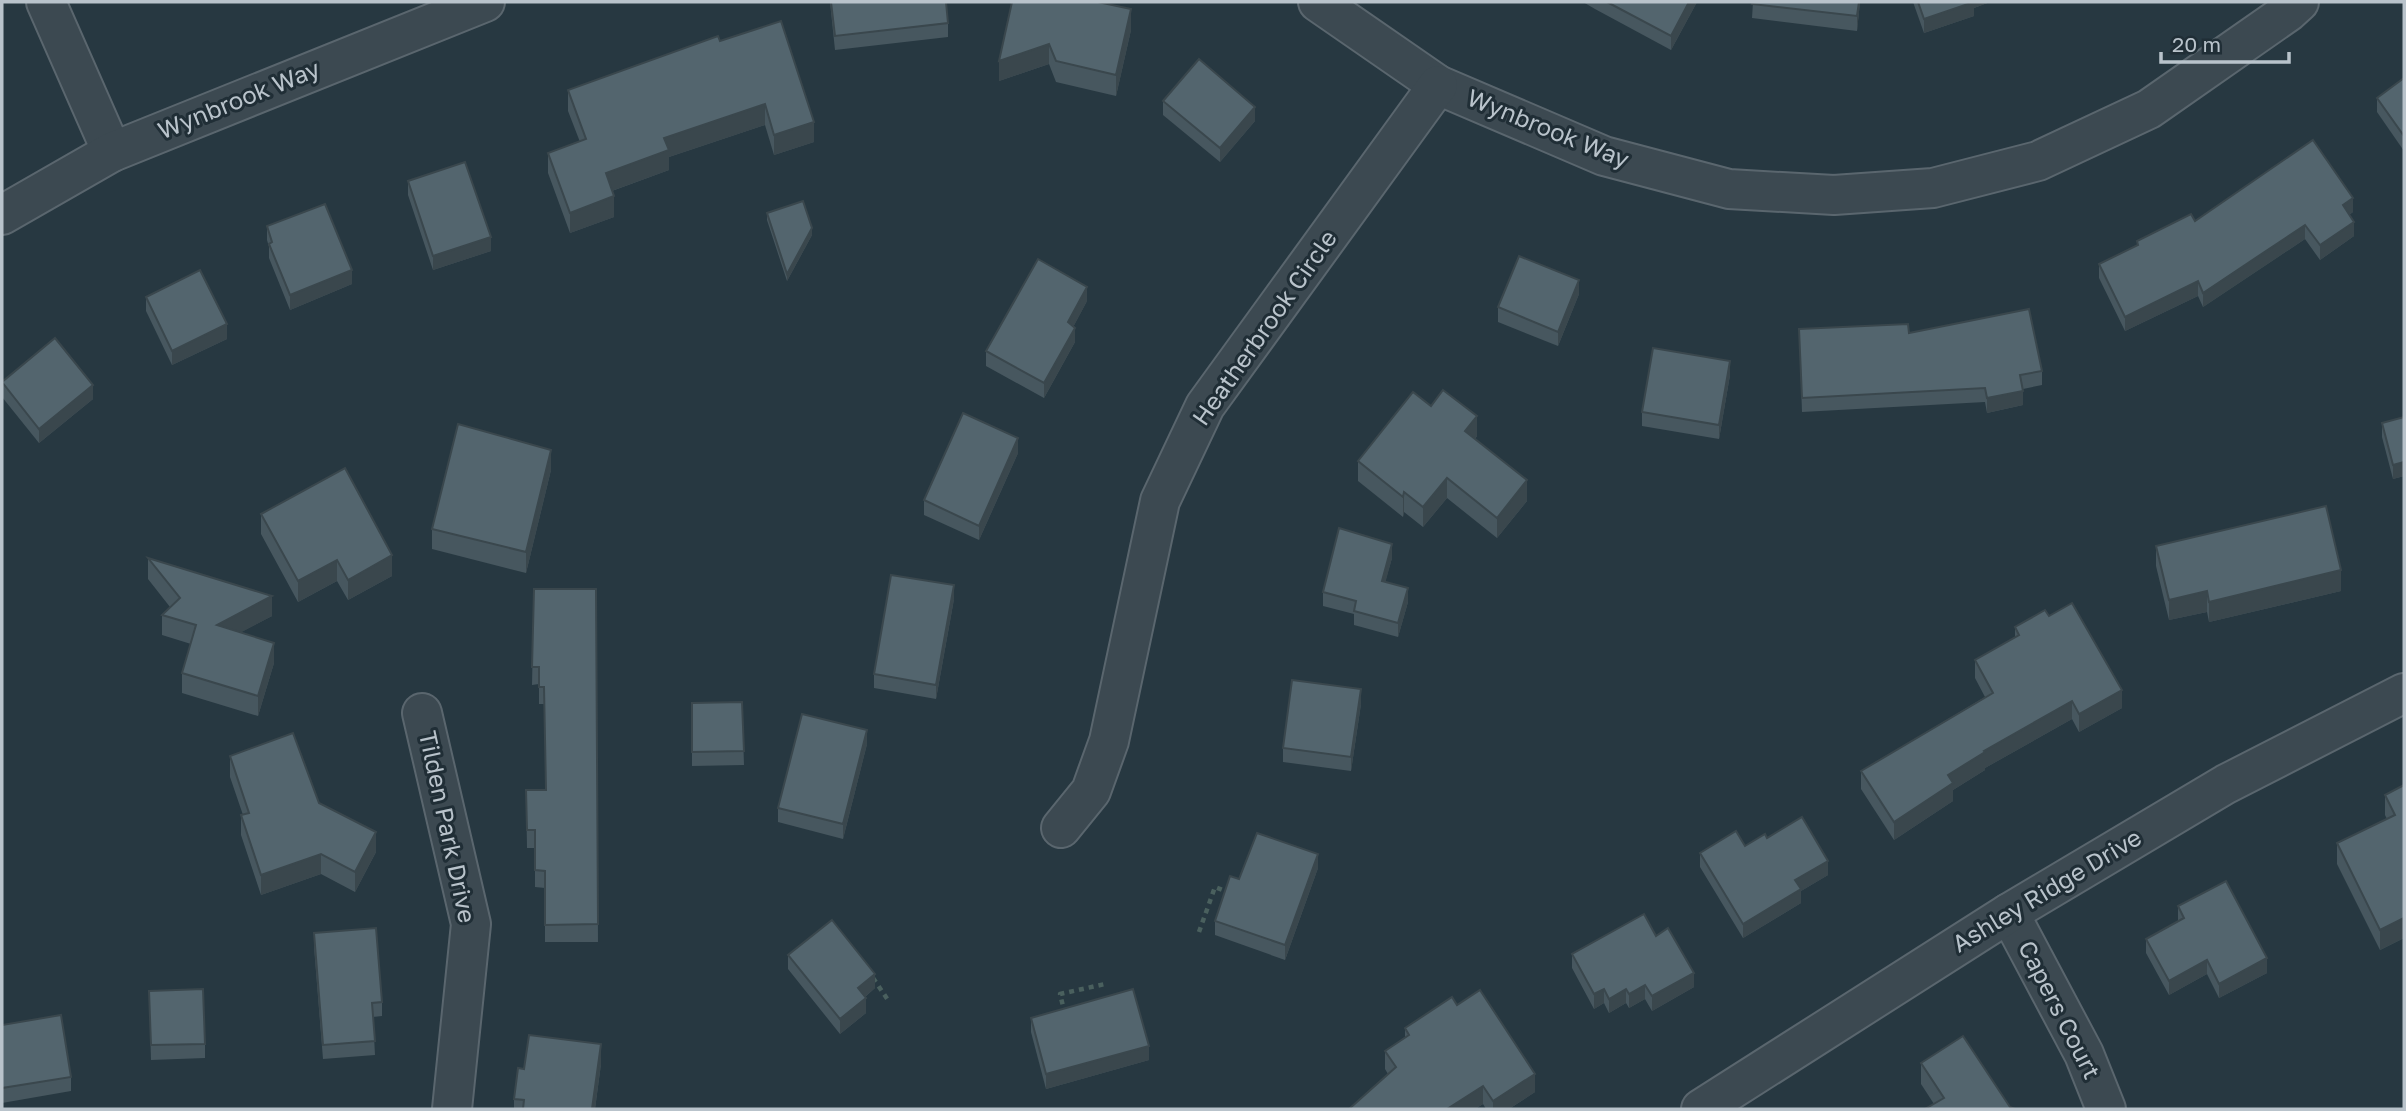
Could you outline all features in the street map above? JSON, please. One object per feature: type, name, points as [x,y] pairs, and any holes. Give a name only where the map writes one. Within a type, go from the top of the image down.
[{"type":"street","points":[[46,2],[112,152]]},
{"type":"street","name":"Wynbrook Way","points":[[2,215],[112,152],[485,2]]},
{"type":"street","name":"Wynbrook Way","points":[[1318,2],[1438,85],[1604,156],[1729,189],[1835,195],[1933,188],[2038,161],[2149,109],[2299,2]]},
{"type":"street","name":"Heatherbrook Circle","points":[[1061,828],[1091,791],[1109,741],[1160,501],[1205,406],[1438,85]]},
{"type":"street","name":"Ashley Ridge Drive","points":[[1702,1109],[2008,913],[2226,784],[2404,693]]},
{"type":"street","name":"Tilden Park Drive","points":[[422,713],[471,924],[452,1109]]},
{"type":"street","name":"Capers Court","points":[[2008,913],[2084,1054],[2106,1109]]},
{"type":"path","points":[[1199,932],[1215,887],[1229,893]]},
{"type":"path","points":[[866,968],[888,1000]]},
{"type":"path","points":[[1067,1022],[1060,994],[1105,984]]},
{"type":"building","points":[[831,2],[946,2],[948,23],[835,36]]},
{"type":"building","points":[[1012,2],[1098,2],[1131,9],[1116,75],[1056,61],[1049,44],[999,61]]},
{"type":"building","points":[[1607,2],[1689,2],[1671,36]]},
{"type":"building","points":[[1859,2],[1857,16],[1752,4]]},
{"type":"building","points":[[1918,2],[1974,2],[1924,19]]},
{"type":"building","points":[[781,21],[814,122],[774,135],[765,104],[664,138],[669,150],[606,173],[614,196],[570,213],[548,153],[586,139],[568,90],[718,36],[720,41]]},
{"type":"building","points":[[1199,59],[1255,107],[1220,148],[1163,101]]},
{"type":"building","points":[[2404,78],[2404,136],[2377,98]]},
{"type":"building","points":[[2313,140],[2353,198],[2343,205],[2354,222],[2320,245],[2305,225],[2203,293],[2198,281],[2125,317],[2099,264],[2191,214],[2195,221]]},
{"type":"building","points":[[465,162],[491,237],[433,256],[408,181]]},
{"type":"building","points":[[803,201],[812,228],[787,274],[767,213]]},
{"type":"building","points":[[325,204],[352,270],[290,295],[269,244],[272,242],[267,226]]},
{"type":"building","points":[[1519,256],[1579,280],[1558,332],[1498,307]]},
{"type":"building","points":[[1038,259],[1087,287],[1068,322],[1075,328],[1044,383],[986,351]]},
{"type":"building","points":[[200,270],[227,324],[172,351],[146,297]]},
{"type":"building","points":[[2029,309],[2042,371],[2020,375],[2023,391],[1987,398],[1985,388],[1802,398],[1799,329],[1908,324],[1909,333]]},
{"type":"building","points":[[55,338],[93,385],[39,429],[2,382]]},
{"type":"building","points":[[1653,348],[1730,361],[1719,425],[1642,412]]},
{"type":"building","points":[[1443,390],[1477,416],[1465,431],[1527,480],[1497,518],[1447,478],[1423,507],[1404,492],[1403,497],[1358,461],[1413,392],[1431,406]]},
{"type":"building","points":[[963,413],[1018,438],[979,526],[924,500]]},
{"type":"building","points":[[2404,417],[2404,462],[2393,465],[2382,423]]},
{"type":"building","points":[[458,424],[551,450],[526,552],[432,529]]},
{"type":"building","points":[[345,468],[392,555],[348,580],[337,560],[298,581],[261,514]]},
{"type":"building","points":[[2326,506],[2341,570],[2209,602],[2207,591],[2169,600],[2156,546]]},
{"type":"building","points":[[1339,528],[1392,544],[1382,581],[1408,588],[1398,623],[1354,611],[1356,601],[1323,592]]},
{"type":"building","points":[[148,558],[272,596],[217,625],[274,643],[258,696],[182,673],[196,625],[162,615],[180,598]]},
{"type":"building","points":[[891,575],[954,585],[936,685],[874,674]]},
{"type":"building","points":[[534,589],[596,589],[598,924],[545,925],[545,871],[535,870],[535,830],[527,830],[526,790],[546,790],[544,687],[539,687],[539,667],[532,667]]},
{"type":"building","points":[[2072,603],[2122,690],[2079,714],[2072,701],[1984,751],[1948,775],[1953,783],[1894,822],[1861,771],[1993,693],[1975,660],[2019,635],[2015,627],[2045,610],[2049,616]]},
{"type":"building","points":[[1292,680],[1361,689],[1351,757],[1283,748]]},
{"type":"building","points":[[742,702],[744,751],[692,752],[692,703]]},
{"type":"building","points":[[802,714],[867,730],[843,824],[778,808]]},
{"type":"building","points":[[293,733],[319,803],[376,832],[355,872],[321,854],[261,875],[241,815],[249,813],[230,756]]},
{"type":"building","points":[[2404,785],[2404,918],[2380,930],[2337,843],[2395,815],[2385,795]]},
{"type":"building","points":[[1802,817],[1828,861],[1795,880],[1801,889],[1743,924],[1700,853],[1736,831],[1745,846],[1765,834],[1767,838]]},
{"type":"building","points":[[1257,833],[1318,854],[1285,945],[1215,921],[1230,876],[1239,879]]},
{"type":"building","points":[[2226,881],[2267,958],[2219,984],[2207,960],[2169,981],[2146,939],[2184,918],[2178,906]]},
{"type":"building","points":[[1644,914],[1656,936],[1668,928],[1694,973],[1652,996],[1645,985],[1629,994],[1626,989],[1609,999],[1604,989],[1594,994],[1572,954]]},
{"type":"building","points":[[832,920],[875,974],[858,988],[866,998],[840,1019],[788,955]]},
{"type":"building","points":[[376,928],[382,1002],[372,1003],[375,1041],[323,1045],[314,933]]},
{"type":"building","points":[[203,989],[205,1044],[151,1045],[149,991]]},
{"type":"building","points":[[1133,989],[1149,1046],[1046,1074],[1031,1018]]},
{"type":"building","points":[[1480,990],[1535,1074],[1493,1101],[1483,1086],[1447,1109],[1349,1109],[1396,1067],[1385,1051],[1409,1035],[1405,1028],[1452,997],[1457,1005]]},
{"type":"building","points":[[61,1015],[71,1077],[2,1088],[2,1025]]},
{"type":"building","points":[[529,1035],[601,1044],[592,1109],[523,1109],[524,1100],[514,1099],[518,1068],[524,1069]]},
{"type":"building","points":[[1963,1036],[2010,1107],[2015,1109],[1925,1109],[1944,1098],[1921,1063]]}]
